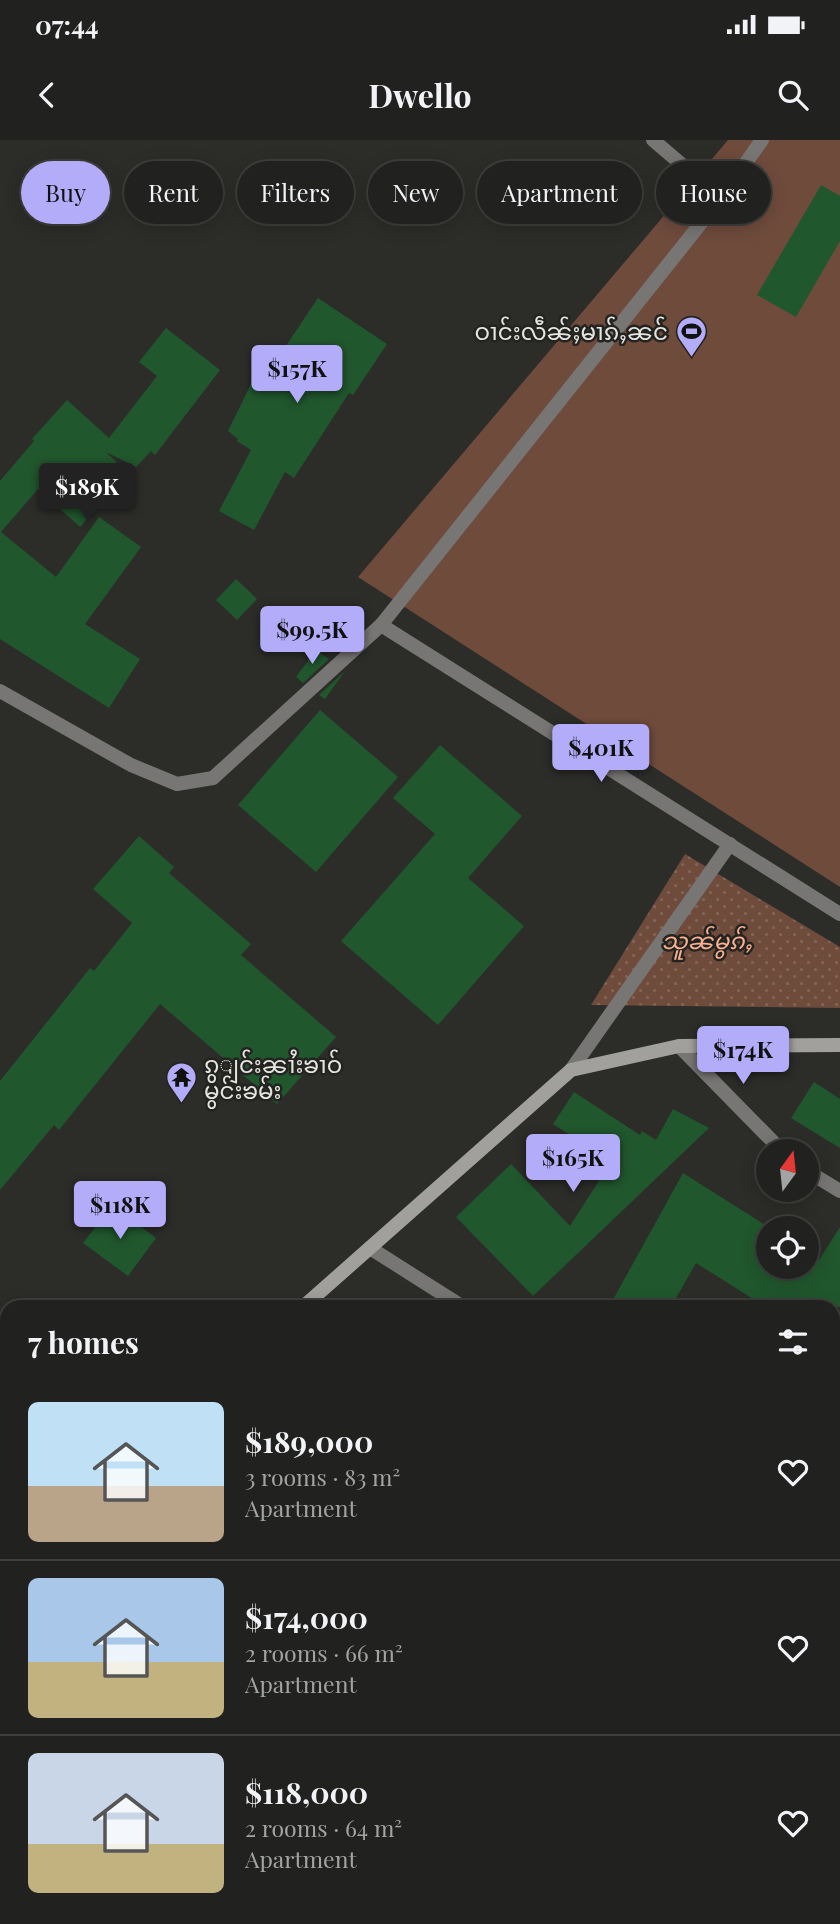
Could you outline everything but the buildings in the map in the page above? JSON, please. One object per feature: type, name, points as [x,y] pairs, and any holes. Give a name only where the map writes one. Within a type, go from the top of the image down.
[{"type":"main road","points":[[311,1300],[571,1070],[679,1045],[840,1045]]},
{"type":"street","points":[[653,140],[678,161]]},
{"type":"street","points":[[747,161],[762,140]]},
{"type":"street","points":[[0,691],[131,765],[177,784],[213,778],[381,625],[700,224]]},
{"type":"street","points":[[381,625],[840,914]]},
{"type":"street","points":[[571,1070],[730,844]]},
{"type":"street","points":[[679,1045],[770,1139]]},
{"type":"street","points":[[819,1178],[840,1191]]},
{"type":"street","points":[[370,1248],[452,1300]]},
{"type":"green space","name":"ဝၢင်းလဵၼ်ႈမၢၵ်ႇၼင်","points":[[728,140],[840,140],[840,887],[358,577],[657,224],[771,224],[771,161],[710,161]]},
{"type":"green space","name":"သူၼ်မွၵ်ႇ","points":[[685,854],[840,947],[840,1008],[591,1005]]},
{"type":"place","name":"ဝၢင်းလဵၼ်ႈမၢၵ်ႇၼင်","points":[[691,359]]},
{"type":"place","name":"ၵွျင်းၼၢႆးၶၢဝ် မွင်းၶမ်း","points":[[181,1105]]}]
